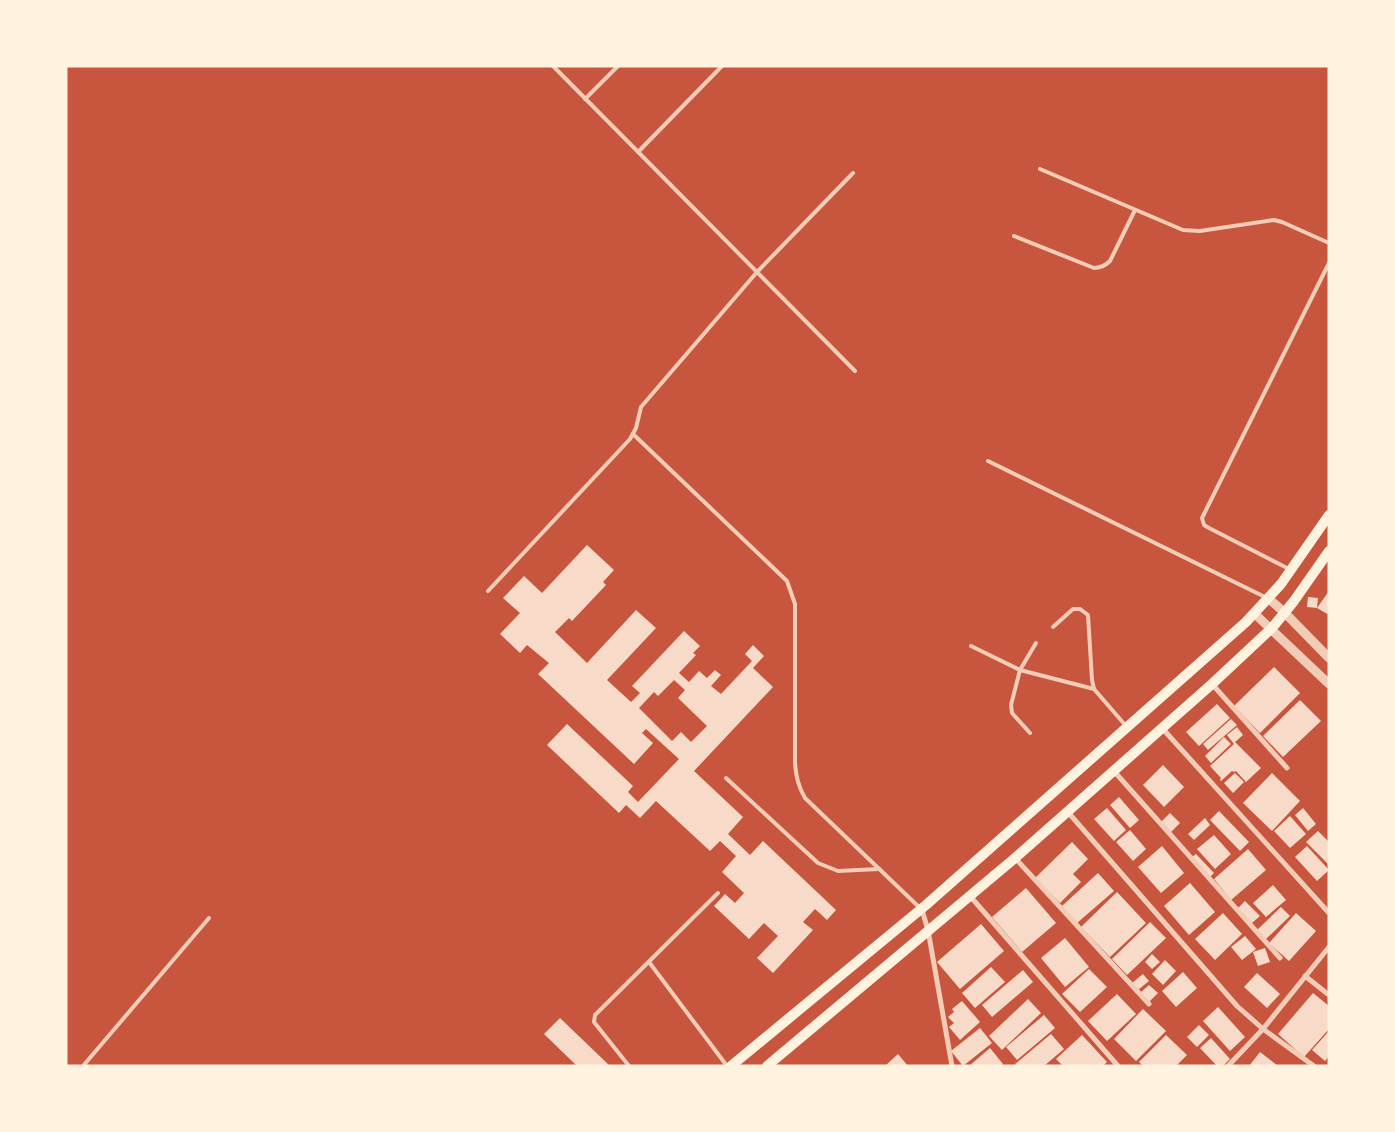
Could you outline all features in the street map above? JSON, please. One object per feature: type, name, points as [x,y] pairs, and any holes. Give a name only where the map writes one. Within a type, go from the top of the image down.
[{"type":"main road","points":[[731,1066],[922,909],[1255,614],[1291,570],[1329,515]]},
{"type":"main road","points":[[767,1066],[1015,858],[1212,684],[1272,628],[1285,613],[1329,551]]},
{"type":"street","points":[[1269,599],[1329,658]]},
{"type":"street","points":[[1255,614],[1272,628],[1329,684]]},
{"type":"street","points":[[1212,684],[1287,768]]},
{"type":"street","points":[[1162,728],[1329,913]]},
{"type":"street","points":[[1114,770],[1280,958]]},
{"type":"street","points":[[1068,811],[1237,1006],[1263,1029],[1314,1066]]},
{"type":"street","points":[[1015,858],[1149,1004]]},
{"type":"street","points":[[970,896],[1118,1066]]},
{"type":"street","points":[[922,909],[928,930],[952,1066]]},
{"type":"street","points":[[1228,1066],[1263,1029],[1329,946]]},
{"type":"street","points":[[1304,976],[1329,995]]},
{"type":"lane","points":[[553,66],[855,370]]},
{"type":"lane","points":[[585,99],[618,66]]},
{"type":"lane","points":[[638,152],[722,66]]},
{"type":"lane","points":[[1040,169],[1183,230],[1192,232],[1274,220],[1329,243]]},
{"type":"lane","points":[[488,590],[634,434],[641,407],[757,272],[853,173]]},
{"type":"lane","points":[[1014,236],[1094,268],[1100,268],[1110,261],[1136,210]]},
{"type":"lane","points":[[1291,570],[1209,528],[1202,522],[1202,518],[1329,263]]},
{"type":"lane","points":[[634,434],[787,581],[795,604],[795,762],[799,788],[805,798],[922,909]]},
{"type":"lane","points":[[988,461],[1269,599]]},
{"type":"lane","points":[[1053,628],[1073,609],[1080,609],[1088,615],[1094,689],[1127,728]]},
{"type":"lane","points":[[1030,733],[1010,709],[1020,670],[1036,643]]},
{"type":"lane","points":[[971,646],[1020,670],[1094,689]]},
{"type":"lane","points":[[726,778],[818,863],[838,871],[879,869]]},
{"type":"lane","points":[[629,1066],[594,1022],[595,1015],[718,893]]},
{"type":"lane","points":[[83,1066],[209,918]]},
{"type":"lane","points":[[649,962],[727,1066]]},
{"type":"building","points":[[587,545],[614,570],[603,582],[606,585],[572,621],[569,618],[555,632],[587,663],[636,610],[656,628],[607,680],[631,702],[640,693],[632,686],[684,631],[700,646],[693,653],[696,655],[679,673],[689,682],[699,671],[707,678],[715,670],[721,675],[711,686],[721,694],[752,661],[745,654],[753,645],[764,656],[753,668],[773,687],[694,771],[743,817],[728,834],[750,855],[763,841],[836,910],[827,920],[815,909],[803,922],[813,930],[773,973],[757,958],[778,936],[764,923],[749,939],[714,906],[725,894],[735,903],[744,893],[722,872],[736,856],[720,841],[710,851],[656,801],[640,818],[626,805],[619,813],[547,745],[567,724],[633,786],[628,792],[638,802],[679,759],[646,729],[642,733],[653,743],[634,764],[538,674],[549,663],[527,645],[520,653],[500,634],[520,613],[503,598],[524,576],[542,593]],"holes":[[[674,680],[685,690],[678,698],[707,726],[691,742],[681,732],[672,741],[639,708],[654,692],[658,696]]]},
{"type":"building","points":[[1329,591],[1329,615],[1317,608]]},
{"type":"building","points":[[1308,597],[1318,598],[1317,608],[1307,607]]},
{"type":"building","points":[[1274,667],[1300,693],[1260,733],[1234,706]]},
{"type":"building","points":[[1300,700],[1321,721],[1283,757],[1263,736]]},
{"type":"building","points":[[1217,704],[1230,718],[1199,746],[1186,732]]},
{"type":"building","points":[[1231,719],[1237,725],[1208,750],[1203,744]]},
{"type":"building","points":[[1237,727],[1243,735],[1235,742],[1261,768],[1246,782],[1236,771],[1232,771],[1221,781],[1221,778],[1210,766],[1234,744],[1227,735]]},
{"type":"building","points":[[1224,737],[1231,744],[1211,763],[1205,756]]},
{"type":"building","points":[[1163,765],[1184,787],[1164,807],[1143,785]]},
{"type":"building","points":[[1235,773],[1244,782],[1233,793],[1224,783]]},
{"type":"building","points":[[1272,773],[1300,801],[1272,831],[1243,803]]},
{"type":"building","points":[[1119,797],[1139,820],[1130,828],[1110,805]]},
{"type":"building","points":[[1107,808],[1126,830],[1114,841],[1094,819]]},
{"type":"building","points":[[1303,808],[1316,824],[1308,831],[1295,815]]},
{"type":"building","points":[[1219,811],[1249,842],[1240,851],[1210,820]]},
{"type":"building","points":[[1170,813],[1180,823],[1171,832],[1161,822]]},
{"type":"building","points":[[1290,816],[1306,834],[1290,848],[1274,831]]},
{"type":"building","points":[[1205,818],[1210,825],[1194,840],[1188,834]]},
{"type":"building","points":[[1130,830],[1146,849],[1133,861],[1116,842]]},
{"type":"building","points":[[1318,831],[1329,842],[1329,865],[1306,842]]},
{"type":"building","points":[[1214,835],[1231,854],[1215,869],[1197,849]]},
{"type":"building","points":[[1072,842],[1088,859],[1073,874],[1081,882],[1060,903],[1035,878]]},
{"type":"building","points":[[1162,846],[1184,873],[1161,893],[1138,867]]},
{"type":"building","points":[[1307,846],[1329,870],[1317,881],[1295,857]]},
{"type":"building","points":[[1248,849],[1266,870],[1231,900],[1214,879]]},
{"type":"building","points":[[1196,854],[1214,873],[1210,877],[1192,857]]},
{"type":"building","points":[[1098,873],[1114,891],[1077,923],[1062,906]]},
{"type":"building","points":[[1190,883],[1215,912],[1189,935],[1164,906]]},
{"type":"building","points":[[1273,885],[1286,900],[1266,917],[1253,903]]},
{"type":"building","points":[[1026,888],[1056,923],[1022,952],[992,917]]},
{"type":"building","points":[[1117,892],[1146,923],[1110,957],[1081,927]]},
{"type":"building","points":[[1245,901],[1260,916],[1252,923],[1237,909]]},
{"type":"building","points":[[1281,907],[1290,916],[1266,939],[1257,930]]},
{"type":"building","points":[[1223,913],[1242,934],[1215,960],[1195,939]]},
{"type":"building","points":[[1296,913],[1316,931],[1289,961],[1269,943]]},
{"type":"building","points":[[1150,922],[1166,938],[1127,975],[1112,959]]},
{"type":"building","points":[[981,924],[1004,951],[960,989],[937,962]]},
{"type":"building","points":[[1245,936],[1256,949],[1242,960],[1231,947]]},
{"type":"building","points":[[1065,938],[1089,967],[1065,987],[1041,958]]},
{"type":"building","points":[[1265,948],[1270,962],[1258,966],[1253,952]]},
{"type":"building","points":[[1152,954],[1160,962],[1152,969],[1145,962]]},
{"type":"building","points":[[1165,960],[1176,971],[1163,985],[1152,974]]},
{"type":"building","points":[[991,967],[1005,982],[975,1008],[962,993]]},
{"type":"building","points":[[1089,969],[1107,987],[1080,1012],[1062,994]]},
{"type":"building","points":[[1023,970],[1033,982],[992,1017],[982,1005]]},
{"type":"building","points":[[1183,972],[1197,988],[1176,1007],[1162,991]]},
{"type":"building","points":[[1257,973],[1280,994],[1267,1008],[1244,987]]},
{"type":"building","points":[[1143,974],[1149,981],[1138,990],[1132,983]]},
{"type":"building","points":[[1149,985],[1158,993],[1149,1002],[1140,993]]},
{"type":"building","points":[[1313,993],[1329,1006],[1329,1029],[1304,1057],[1278,1034]]},
{"type":"building","points":[[1117,994],[1136,1014],[1107,1041],[1088,1021]]},
{"type":"building","points":[[1028,999],[1041,1013],[1002,1050],[989,1036]]},
{"type":"building","points":[[962,1001],[980,1022],[960,1040],[949,1027],[954,1023],[948,1017],[954,1012],[952,1009]]},
{"type":"building","points":[[1218,1007],[1245,1037],[1230,1051],[1203,1021]]},
{"type":"building","points":[[1143,1009],[1166,1031],[1136,1061],[1114,1039]]},
{"type":"building","points":[[1044,1015],[1055,1028],[1017,1060],[1006,1047]]},
{"type":"building","points":[[560,1018],[610,1066],[577,1066],[544,1034]]},
{"type":"building","points":[[1199,1025],[1209,1035],[1197,1047],[1187,1037]]},
{"type":"building","points":[[980,1028],[992,1043],[963,1066],[951,1051]]},
{"type":"building","points":[[1329,1031],[1329,1056],[1325,1061],[1312,1050]]},
{"type":"building","points":[[1051,1034],[1064,1049],[1044,1066],[1017,1066],[1015,1064]]},
{"type":"building","points":[[1082,1035],[1107,1062],[1103,1066],[1063,1066],[1056,1059]]},
{"type":"building","points":[[1166,1035],[1187,1055],[1176,1066],[1143,1066],[1139,1062]]},
{"type":"building","points":[[1211,1038],[1230,1059],[1223,1066],[1217,1066],[1200,1048]]},
{"type":"building","points":[[990,1048],[1003,1064],[1000,1066],[969,1066]]},
{"type":"building","points":[[1260,1052],[1278,1066],[1249,1066]]},
{"type":"building","points":[[898,1054],[908,1066],[885,1066]]}]
